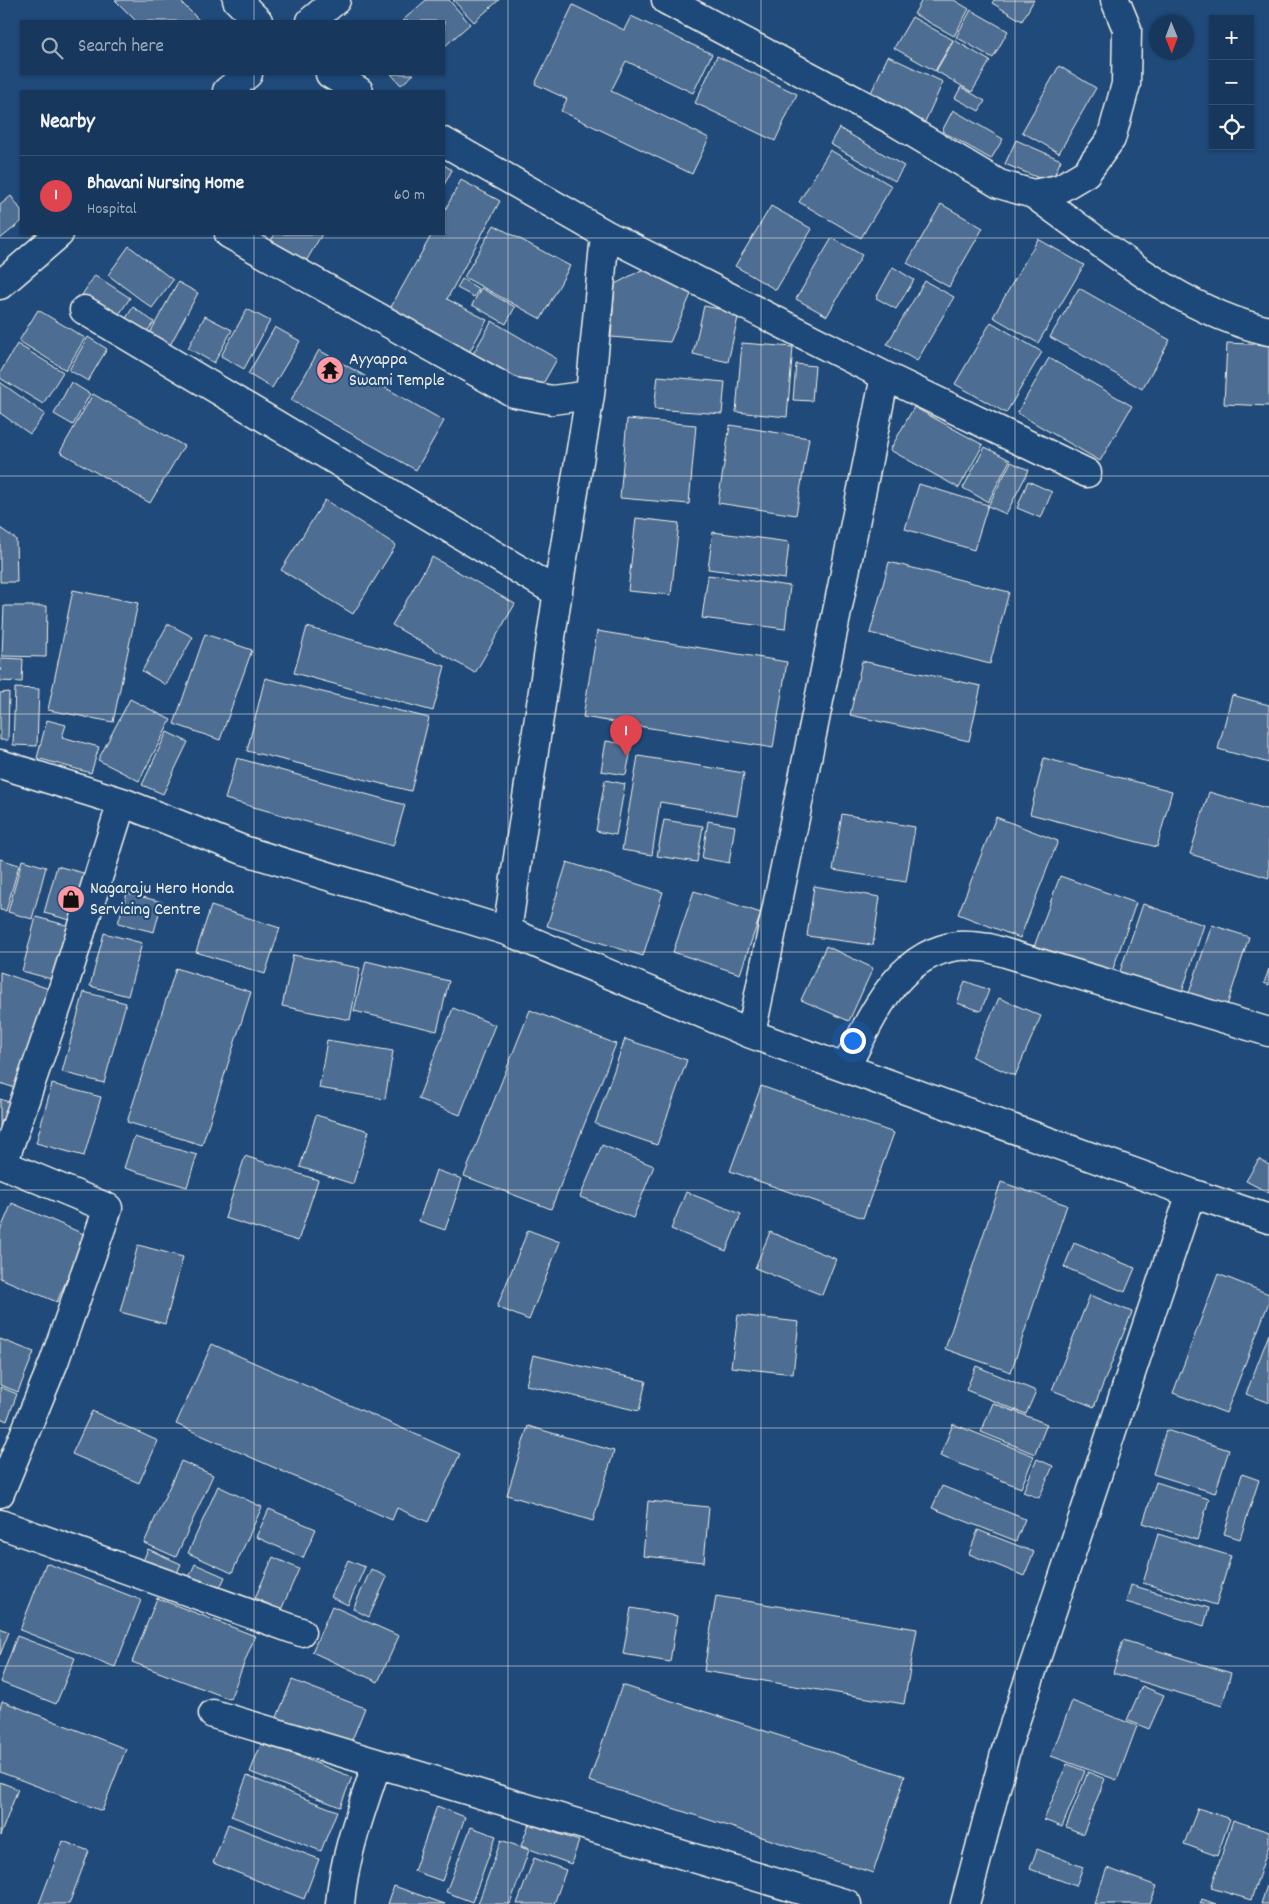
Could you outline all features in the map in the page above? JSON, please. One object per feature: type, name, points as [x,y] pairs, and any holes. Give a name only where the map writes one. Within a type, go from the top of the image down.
[{"type":"main road","points":[[237,0],[257,20]]},
{"type":"main road","points":[[312,20],[336,0]]},
{"type":"main road","points":[[666,0],[890,119],[999,184],[1032,194],[1181,299],[1238,324],[1269,332]]},
{"type":"main road","points":[[1032,194],[1060,189],[1086,173],[1111,139],[1126,84],[1127,29],[1115,0]]},
{"type":"main road","points":[[229,90],[247,75]]},
{"type":"main road","points":[[332,75],[357,90]]},
{"type":"main road","points":[[445,143],[498,175],[605,234],[885,376],[1086,473]]},
{"type":"main road","points":[[507,931],[590,395],[605,234]]},
{"type":"main road","points":[[0,284],[58,235]]},
{"type":"main road","points":[[231,235],[514,392],[552,400],[590,395]]},
{"type":"main road","points":[[84,310],[558,593]]},
{"type":"main road","points":[[751,1034],[885,376]]},
{"type":"main road","points":[[0,764],[122,802],[243,850],[507,931],[751,1034],[1191,1193],[1269,1219]]},
{"type":"main road","points":[[0,1493],[54,1362],[108,1208],[2,1164],[60,998],[122,802]]},
{"type":"main road","points":[[845,1068],[892,984],[910,965],[935,952],[959,946],[989,948],[1269,1032]]},
{"type":"main road","points":[[965,1904],[1007,1746],[1191,1193]]},
{"type":"main road","points":[[0,1524],[301,1632]]},
{"type":"main road","points":[[213,1714],[848,1904]]},
{"type":"main road","points":[[340,1904],[341,1886],[352,1842],[377,1763]]},
{"type":"building","points":[[115,0],[179,0],[199,20],[135,20]]},
{"type":"building","points":[[426,0],[449,0],[470,24],[445,46],[445,20],[403,20]]},
{"type":"building","points":[[453,0],[499,0],[474,22]]},
{"type":"building","points":[[922,0],[954,0],[969,9],[954,36],[914,14]]},
{"type":"building","points":[[994,0],[1034,0],[1022,21],[992,3]]},
{"type":"building","points":[[573,5],[624,30],[631,16],[712,54],[693,93],[626,61],[611,91],[709,138],[692,174],[561,111],[567,99],[535,84]]},
{"type":"building","points":[[971,10],[1008,31],[993,58],[956,37]]},
{"type":"building","points":[[912,17],[953,40],[935,71],[894,48]]},
{"type":"building","points":[[954,40],[990,61],[972,92],[936,71]]},
{"type":"building","points":[[717,56],[797,94],[775,141],[695,103]]},
{"type":"building","points":[[888,56],[943,82],[924,124],[869,97]]},
{"type":"building","points":[[1059,66],[1096,88],[1059,153],[1022,132]]},
{"type":"building","points":[[392,75],[413,75],[401,85]]},
{"type":"building","points":[[961,87],[985,101],[979,111],[955,98]]},
{"type":"building","points":[[953,110],[1003,139],[991,159],[942,131]]},
{"type":"building","points":[[839,128],[904,166],[895,181],[830,144]]},
{"type":"building","points":[[1016,140],[1061,160],[1051,183],[1005,164]]},
{"type":"building","points":[[830,150],[892,186],[861,238],[799,202]]},
{"type":"building","points":[[445,166],[452,170],[445,183]]},
{"type":"building","points":[[461,180],[500,201],[447,299],[487,320],[466,358],[387,314],[431,235],[445,235],[445,210]]},
{"type":"building","points":[[11,196],[20,209],[20,223],[0,239],[0,205]]},
{"type":"building","points":[[941,204],[983,228],[949,287],[907,263]]},
{"type":"building","points":[[771,206],[812,229],[776,290],[735,266]]},
{"type":"building","points":[[494,225],[570,266],[541,319],[464,277]]},
{"type":"building","points":[[274,235],[321,235],[305,263],[269,244]]},
{"type":"building","points":[[832,238],[862,255],[827,316],[796,299]]},
{"type":"building","points":[[1038,239],[1084,265],[1038,343],[993,317]]},
{"type":"building","points":[[129,246],[173,280],[152,308],[108,275]]},
{"type":"building","points":[[651,265],[692,292],[670,342],[611,337],[615,284]]},
{"type":"building","points":[[893,267],[914,280],[896,309],[876,298]]},
{"type":"building","points":[[95,275],[130,298],[116,319],[82,295]]},
{"type":"building","points":[[462,279],[479,289],[474,297],[457,288]]},
{"type":"building","points":[[925,281],[954,297],[917,361],[887,344]]},
{"type":"building","points":[[178,282],[198,293],[168,349],[147,338]]},
{"type":"building","points":[[481,288],[515,307],[506,324],[472,305]]},
{"type":"building","points":[[1079,288],[1170,340],[1142,389],[1050,337]]},
{"type":"building","points":[[704,306],[739,313],[728,362],[693,354]]},
{"type":"building","points":[[133,307],[154,322],[144,336],[123,323]]},
{"type":"building","points":[[247,309],[270,321],[244,369],[221,356]]},
{"type":"building","points":[[38,310],[85,338],[66,370],[19,341]]},
{"type":"building","points":[[205,316],[232,330],[214,363],[188,348]]},
{"type":"building","points":[[492,321],[557,359],[536,396],[470,359]]},
{"type":"building","points":[[991,322],[1042,352],[1006,413],[955,384]]},
{"type":"building","points":[[275,327],[300,341],[272,388],[248,374]]},
{"type":"building","points":[[88,337],[107,349],[88,381],[69,370]]},
{"type":"building","points":[[742,343],[793,347],[787,417],[736,412]]},
{"type":"building","points":[[1227,343],[1269,345],[1269,406],[1224,404]]},
{"type":"building","points":[[17,344],[63,372],[43,404],[0,378],[0,373]]},
{"type":"building","points":[[319,350],[444,421],[416,470],[291,400]]},
{"type":"building","points":[[1049,358],[1132,406],[1100,461],[1017,413]]},
{"type":"building","points":[[796,364],[815,366],[812,401],[793,400]]},
{"type":"building","points":[[658,376],[725,382],[722,414],[654,409]]},
{"type":"building","points":[[0,382],[45,414],[30,434],[0,413]]},
{"type":"building","points":[[71,382],[90,394],[73,425],[54,414]]},
{"type":"building","points":[[93,394],[184,446],[150,503],[60,452]]},
{"type":"building","points":[[914,407],[983,445],[959,488],[890,450]]},
{"type":"building","points":[[627,419],[696,425],[689,504],[620,498]]},
{"type":"building","points":[[730,425],[809,438],[796,515],[718,503]]},
{"type":"building","points":[[985,447],[1010,460],[988,502],[963,488]]},
{"type":"building","points":[[1011,462],[1029,470],[1006,514],[988,506]]},
{"type":"building","points":[[1028,481],[1052,492],[1041,518],[1017,508]]},
{"type":"building","points":[[919,484],[988,505],[974,550],[905,529]]},
{"type":"building","points":[[325,500],[396,545],[353,614],[281,570]]},
{"type":"building","points":[[636,518],[679,523],[671,595],[628,591]]},
{"type":"building","points":[[0,528],[16,539],[17,582],[0,582]]},
{"type":"building","points":[[713,532],[789,542],[785,579],[708,569]]},
{"type":"building","points":[[432,557],[515,604],[475,673],[392,625]]},
{"type":"building","points":[[889,562],[1009,592],[990,664],[870,633]]},
{"type":"building","points":[[708,575],[790,586],[785,629],[702,618]]},
{"type":"building","points":[[73,590],[138,603],[113,722],[48,710]]},
{"type":"building","points":[[4,606],[47,606],[46,657],[2,656]]},
{"type":"building","points":[[168,624],[193,637],[166,685],[142,671]]},
{"type":"building","points":[[307,627],[445,666],[433,711],[294,673]]},
{"type":"building","points":[[597,631],[787,662],[773,748],[583,717]]},
{"type":"building","points":[[205,634],[252,650],[220,740],[174,724]]},
{"type":"building","points":[[1,658],[23,659],[22,682],[0,681]]},
{"type":"building","points":[[862,661],[981,686],[969,741],[850,715]]},
{"type":"building","points":[[265,678],[429,718],[411,791],[247,751]]},
{"type":"building","points":[[15,688],[39,689],[37,746],[13,745]]},
{"type":"building","points":[[9,692],[8,740],[0,740],[0,693]]},
{"type":"building","points":[[1232,695],[1269,705],[1269,763],[1218,749]]},
{"type":"building","points":[[130,699],[171,720],[139,781],[98,760]]},
{"type":"building","points":[[47,720],[66,725],[62,737],[99,747],[91,773],[37,758]]},
{"type":"building","points":[[167,732],[188,742],[163,794],[142,785]]},
{"type":"building","points":[[606,741],[632,745],[626,775],[601,771]]},
{"type":"building","points":[[638,756],[744,773],[737,815],[660,802],[652,855],[622,850]]},
{"type":"building","points":[[237,758],[405,805],[393,846],[225,799]]},
{"type":"building","points":[[1044,758],[1172,791],[1157,847],[1030,814]]},
{"type":"building","points":[[605,780],[625,784],[616,835],[596,831]]},
{"type":"building","points":[[1209,792],[1269,810],[1269,878],[1190,854]]},
{"type":"building","points":[[842,814],[915,827],[906,882],[833,870]]},
{"type":"building","points":[[996,817],[1058,841],[1020,938],[958,914]]},
{"type":"building","points":[[664,820],[703,826],[697,862],[657,856]]},
{"type":"building","points":[[708,821],[735,826],[729,863],[702,858]]},
{"type":"building","points":[[0,859],[19,865],[6,911],[0,910]]},
{"type":"building","points":[[22,860],[46,867],[32,919],[8,912]]},
{"type":"building","points":[[567,862],[663,892],[643,956],[547,926]]},
{"type":"building","points":[[57,866],[91,875],[78,922],[44,913]]},
{"type":"building","points":[[1060,876],[1136,903],[1108,983],[1031,955]]},
{"type":"building","points":[[814,886],[880,897],[873,945],[807,936]]},
{"type":"building","points":[[694,891],[761,913],[740,974],[673,952]]},
{"type":"building","points":[[127,893],[162,902],[154,932],[118,923]]},
{"type":"building","points":[[1143,904],[1204,925],[1179,1001],[1117,980]]},
{"type":"building","points":[[211,906],[280,928],[265,974],[196,952]]},
{"type":"building","points":[[36,917],[77,928],[62,982],[22,971]]},
{"type":"building","points":[[1212,925],[1249,937],[1224,1015],[1186,1002]]},
{"type":"building","points":[[104,933],[142,943],[128,996],[90,986]]},
{"type":"building","points":[[826,946],[873,968],[849,1021],[801,1000]]},
{"type":"building","points":[[293,955],[360,968],[350,1020],[282,1006]]},
{"type":"building","points":[[366,961],[449,981],[437,1031],[354,1011]]},
{"type":"building","points":[[176,968],[251,992],[202,1145],[127,1122]]},
{"type":"building","points":[[1269,969],[1269,985],[1264,983]]},
{"type":"building","points":[[0,972],[55,991],[21,1090],[0,1083]]},
{"type":"building","points":[[965,981],[989,990],[981,1011],[957,1003]]},
{"type":"building","points":[[84,992],[126,1003],[104,1083],[62,1072]]},
{"type":"building","points":[[999,998],[1041,1016],[1015,1076],[972,1057]]},
{"type":"building","points":[[453,1008],[495,1025],[460,1115],[418,1099]]},
{"type":"building","points":[[530,1010],[616,1044],[551,1209],[464,1176]]},
{"type":"building","points":[[625,1039],[687,1060],[657,1145],[595,1124]]},
{"type":"building","points":[[327,1040],[393,1051],[385,1099],[319,1088]]},
{"type":"building","points":[[52,1084],[101,1097],[84,1156],[36,1143]]},
{"type":"building","points":[[761,1086],[894,1133],[863,1218],[730,1171]]},
{"type":"building","points":[[0,1099],[18,1105],[0,1145]]},
{"type":"building","points":[[316,1115],[369,1131],[353,1184],[300,1167]]},
{"type":"building","points":[[134,1137],[197,1155],[187,1187],[124,1168]]},
{"type":"building","points":[[602,1145],[654,1166],[633,1218],[580,1197]]},
{"type":"building","points":[[245,1156],[318,1180],[298,1241],[225,1218]]},
{"type":"building","points":[[1259,1159],[1269,1165],[1269,1193],[1246,1181]]},
{"type":"building","points":[[436,1170],[462,1179],[445,1230],[419,1221]]},
{"type":"building","points":[[1001,1182],[1067,1205],[1011,1372],[945,1349]]},
{"type":"building","points":[[686,1192],[741,1214],[726,1251],[671,1229]]},
{"type":"building","points":[[12,1203],[86,1235],[57,1302],[0,1278],[0,1231]]},
{"type":"building","points":[[528,1230],[560,1242],[529,1320],[497,1307]]},
{"type":"building","points":[[770,1232],[836,1259],[822,1295],[755,1268]]},
{"type":"building","points":[[1074,1243],[1135,1268],[1125,1292],[1064,1267]]},
{"type":"building","points":[[138,1245],[183,1257],[165,1324],[120,1312]]},
{"type":"building","points":[[1218,1274],[1269,1294],[1269,1302],[1226,1413],[1173,1393]]},
{"type":"building","points":[[1090,1295],[1132,1312],[1094,1407],[1052,1390]]},
{"type":"building","points":[[738,1315],[799,1322],[793,1374],[731,1367]]},
{"type":"building","points":[[1269,1334],[1269,1403],[1246,1394]]},
{"type":"building","points":[[0,1339],[34,1352],[18,1392],[0,1385]]},
{"type":"building","points":[[212,1344],[460,1454],[428,1522],[397,1508],[392,1520],[176,1424]]},
{"type":"building","points":[[533,1355],[646,1381],[639,1411],[526,1385]]},
{"type":"building","points":[[976,1366],[1036,1391],[1026,1414],[966,1390]]},
{"type":"building","points":[[0,1387],[17,1394],[7,1421],[0,1418]]},
{"type":"building","points":[[993,1403],[1047,1424],[1035,1454],[981,1432]]},
{"type":"building","points":[[92,1411],[158,1441],[139,1483],[72,1454]]},
{"type":"building","points":[[953,1424],[1034,1456],[1021,1488],[940,1456]]},
{"type":"building","points":[[528,1426],[614,1451],[593,1521],[507,1495]]},
{"type":"building","points":[[1166,1430],[1229,1450],[1215,1493],[1153,1474]]},
{"type":"building","points":[[1037,1459],[1053,1466],[1039,1498],[1023,1492]]},
{"type":"building","points":[[181,1461],[213,1475],[176,1557],[144,1543]]},
{"type":"building","points":[[1242,1474],[1259,1480],[1240,1539],[1224,1534]]},
{"type":"building","points":[[1156,1482],[1209,1499],[1197,1540],[1143,1523]]},
{"type":"building","points":[[218,1486],[262,1507],[232,1573],[188,1553]]},
{"type":"building","points":[[942,1486],[1025,1519],[1016,1541],[932,1508]]},
{"type":"building","points":[[648,1501],[709,1507],[704,1562],[643,1556]]},
{"type":"building","points":[[269,1509],[316,1529],[303,1558],[256,1537]]},
{"type":"building","points":[[978,1530],[1034,1552],[1024,1576],[969,1554]]},
{"type":"building","points":[[1158,1534],[1231,1556],[1216,1605],[1143,1583]]},
{"type":"building","points":[[148,1549],[181,1564],[173,1582],[140,1568]]},
{"type":"building","points":[[273,1557],[299,1569],[281,1610],[255,1598]]},
{"type":"building","points":[[348,1560],[365,1567],[348,1605],[331,1597]]},
{"type":"building","points":[[46,1563],[141,1600],[115,1667],[20,1630]]},
{"type":"building","points":[[195,1564],[225,1577],[215,1599],[185,1586]]},
{"type":"building","points":[[371,1569],[387,1577],[369,1617],[353,1609]]},
{"type":"building","points":[[1131,1585],[1209,1608],[1204,1626],[1126,1602]]},
{"type":"building","points":[[716,1596],[917,1629],[904,1704],[704,1671]]},
{"type":"building","points":[[157,1598],[255,1636],[230,1699],[132,1662]]},
{"type":"building","points":[[332,1606],[399,1636],[378,1682],[312,1652]]},
{"type":"building","points":[[631,1608],[677,1616],[670,1662],[623,1654]]},
{"type":"building","points":[[0,1628],[9,1632],[0,1655]]},
{"type":"building","points":[[17,1636],[75,1658],[56,1704],[0,1682]]},
{"type":"building","points":[[1123,1640],[1231,1673],[1222,1706],[1113,1673]]},
{"type":"building","points":[[292,1680],[365,1708],[348,1750],[275,1722]]},
{"type":"building","points":[[622,1685],[905,1776],[873,1873],[589,1781]]},
{"type":"building","points":[[1142,1686],[1164,1695],[1149,1729],[1127,1720]]},
{"type":"building","points":[[2,1701],[126,1749],[102,1811],[0,1772],[0,1708]]},
{"type":"building","points":[[1072,1701],[1137,1726],[1117,1780],[1051,1756]]},
{"type":"building","points":[[262,1742],[352,1777],[340,1807],[250,1772]]},
{"type":"building","points":[[1067,1764],[1085,1771],[1062,1827],[1044,1820]]},
{"type":"building","points":[[1088,1772],[1105,1779],[1083,1834],[1066,1827]]},
{"type":"building","points":[[247,1776],[337,1811],[321,1851],[231,1816]]},
{"type":"building","points":[[0,1782],[18,1789],[0,1836]]},
{"type":"building","points":[[437,1806],[465,1817],[442,1881],[414,1871]]},
{"type":"building","points":[[1198,1808],[1230,1819],[1217,1856],[1184,1844]]},
{"type":"building","points":[[1233,1820],[1269,1832],[1269,1845],[1251,1900],[1211,1888]]},
{"type":"building","points":[[228,1824],[319,1859],[304,1899],[213,1863]]},
{"type":"building","points":[[529,1824],[579,1841],[571,1864],[521,1846]]},
{"type":"building","points":[[471,1827],[496,1836],[472,1902],[446,1892]]},
{"type":"building","points":[[501,1840],[529,1850],[510,1904],[478,1904]]},
{"type":"building","points":[[63,1841],[89,1851],[69,1904],[39,1904]]},
{"type":"building","points":[[1037,1849],[1083,1867],[1076,1886],[1030,1869]]},
{"type":"building","points":[[534,1858],[566,1870],[554,1904],[517,1904]]},
{"type":"building","points":[[1107,1868],[1157,1886],[1150,1904],[1094,1904]]},
{"type":"building","points":[[1269,1879],[1269,1904],[1261,1904]]},
{"type":"building","points":[[394,1886],[445,1904],[388,1904]]},
{"type":"building","points":[[1202,1899],[1216,1904],[1200,1904]]},
{"type":"place","name":"Ayyappa Swami Temple","points":[[330,370]]},
{"type":"place","name":"Bhavani Nursing Home","points":[[626,756]]},
{"type":"place","name":"Nagaraju Hero Honda Servicing Centre","points":[[71,899]]}]
